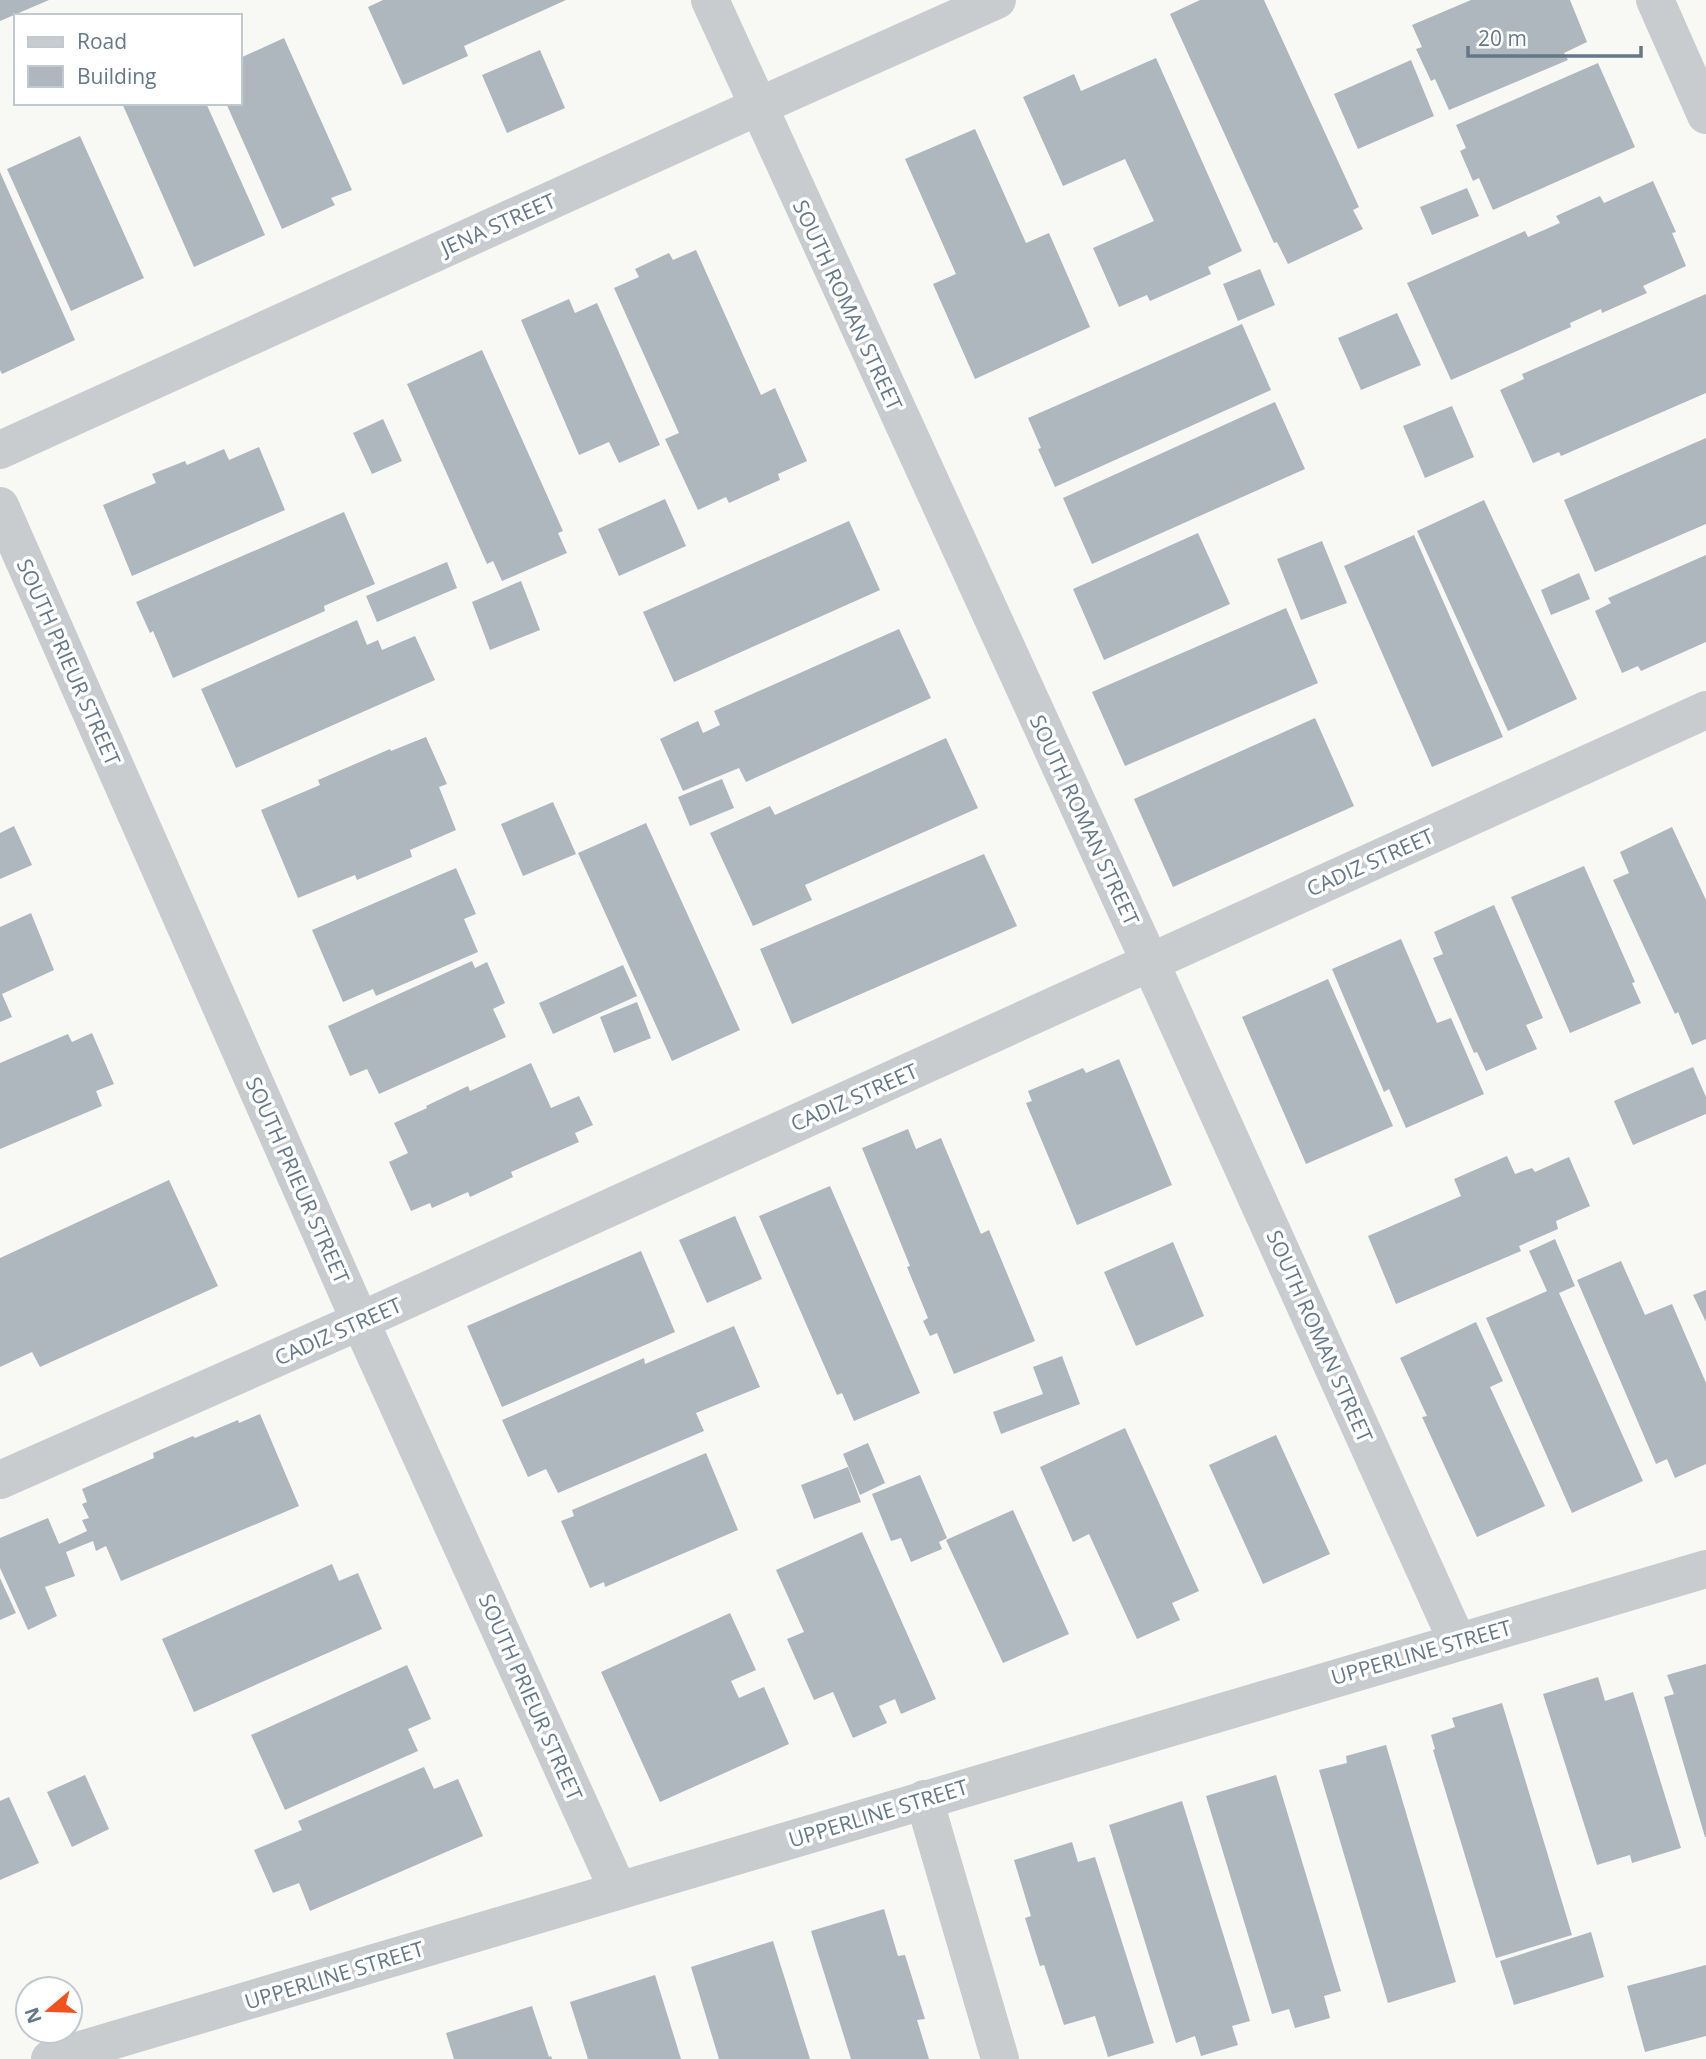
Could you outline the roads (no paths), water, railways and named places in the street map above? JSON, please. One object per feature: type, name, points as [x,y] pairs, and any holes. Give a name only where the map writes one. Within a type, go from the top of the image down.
[{"type":"street","name":"SOUTH ROMAN STREET","points":[[710,0],[1458,1641]]},
{"type":"street","name":"JENA STREET","points":[[0,450],[997,0]]},
{"type":"street","points":[[1655,0],[1706,115]]},
{"type":"street","name":"SOUTH PRIEUR STREET","points":[[0,506],[360,1321],[618,1890]]},
{"type":"street","name":"CADIZ STREET","points":[[0,1480],[360,1321],[1706,710]]},
{"type":"street","name":"UPPERLINE STREET","points":[[58,2058],[1706,1569]]},
{"type":"street","points":[[924,1799],[1000,2059]]}]
